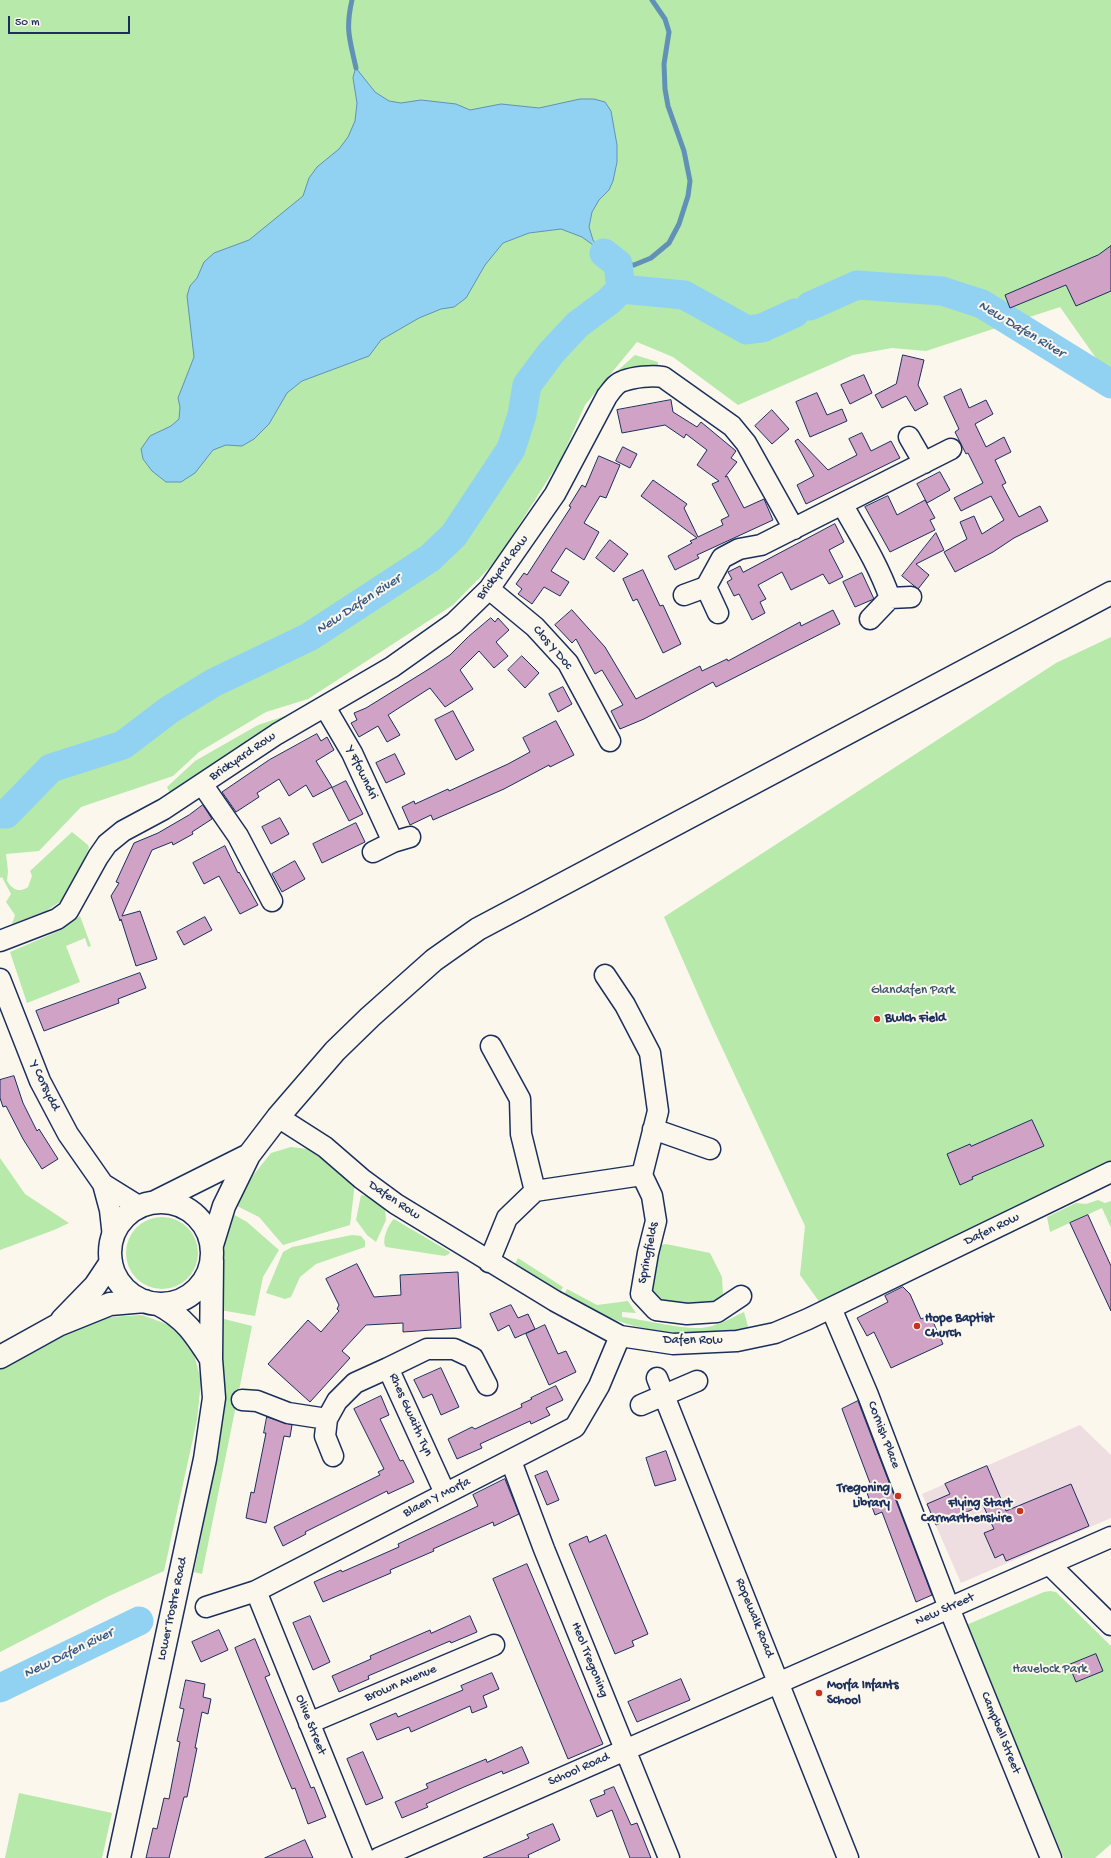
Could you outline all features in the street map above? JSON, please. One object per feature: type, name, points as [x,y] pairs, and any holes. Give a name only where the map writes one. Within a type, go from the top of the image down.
[{"type":"main road","points":[[0,1357],[58,1325],[110,1304],[152,1302],[173,1303],[186,1298],[198,1288],[207,1275],[224,1206],[249,1155],[278,1116],[336,1051],[370,1017],[434,960],[478,929],[1024,641],[1111,593]]},
{"type":"main road","points":[[152,1302],[132,1294],[122,1285],[115,1274],[111,1262],[110,1249],[113,1237],[119,1225],[127,1215],[249,1155]]},
{"type":"main road","points":[[148,1205],[171,1203],[186,1208],[198,1218],[207,1231],[212,1253]]},
{"type":"main road","name":"Lower Trostre Road","points":[[119,1858],[206,1459],[214,1398],[211,1359],[212,1253]]},
{"type":"main road","points":[[58,1325],[95,1286],[111,1262]]},
{"type":"main road","name":"Lower Trostre Road","points":[[152,1302],[169,1310],[190,1327],[211,1359]]},
{"type":"street","name":"Brickyard Row","points":[[0,941],[57,919],[68,911],[107,844],[123,831],[164,809],[277,734],[392,667],[454,623],[489,589],[555,494],[607,396],[622,381],[654,376],[663,377],[732,426],[746,443],[794,529]]},
{"type":"street","points":[[909,437],[924,463]]},
{"type":"street","points":[[684,595],[706,587],[722,558],[739,549],[762,545],[950,450]]},
{"type":"street","points":[[842,504],[861,541],[875,560],[890,598]]},
{"type":"street","points":[[706,587],[718,613]]},
{"type":"street","name":"Clos Y Doc","points":[[489,589],[536,627],[568,663],[610,741]]},
{"type":"street","points":[[870,619],[890,598],[911,597]]},
{"type":"street","name":"Y Ffowndri","points":[[325,706],[401,839],[373,852]]},
{"type":"street","points":[[202,784],[238,836],[272,901]]},
{"type":"street","points":[[489,1262],[507,1218],[535,1191],[642,1175],[658,1111],[650,1053],[625,1006],[606,975]]},
{"type":"street","name":"Y Corsydd","points":[[0,979],[40,1081],[68,1134],[103,1184],[110,1210],[113,1237]]},
{"type":"street","points":[[491,1046],[520,1099],[521,1134],[535,1191]]},
{"type":"street","name":"Dafen Row","points":[[278,1116],[325,1147],[362,1179],[396,1204],[555,1301],[620,1336],[673,1344],[736,1341],[775,1333],[831,1308],[1111,1172]]},
{"type":"street","points":[[653,1129],[710,1149]]},
{"type":"street","name":"Springfields","points":[[642,1175],[652,1196],[656,1221],[641,1294],[656,1310],[687,1314],[717,1312],[741,1296]]},
{"type":"street","name":"Y Corsydd","points":[[103,1184],[148,1205]]},
{"type":"street","name":"Cornish Place","points":[[831,1308],[868,1394],[949,1608]]},
{"type":"street","name":"Blaen Y Morfa","points":[[206,1607],[256,1591],[575,1427],[599,1386],[620,1336]]},
{"type":"street","points":[[388,1368],[427,1349],[454,1349],[473,1358],[488,1385]]},
{"type":"street","name":"Rhes Gwaith Tyn","points":[[333,1456],[325,1436],[327,1419],[337,1401],[355,1383],[388,1368],[445,1493]]},
{"type":"street","points":[[641,1405],[661,1386],[697,1381]]},
{"type":"street","name":"Ropewalk Road","points":[[661,1386],[780,1682],[848,1858]]},
{"type":"street","points":[[242,1400],[257,1401],[288,1413],[327,1419]]},
{"type":"street","name":"Heol Tregoning","points":[[511,1461],[544,1549],[669,1858]]},
{"type":"street","name":"New Street","points":[[780,1682],[1111,1537]]},
{"type":"street","points":[[1049,1564],[1111,1625]]},
{"type":"street","name":"Olive Street","points":[[256,1591],[364,1858]]},
{"type":"street","name":"Campbell Street","points":[[949,1608],[1051,1858]]},
{"type":"street","name":"Brown Avenue","points":[[309,1723],[494,1645]]},
{"type":"street","name":"School Road","points":[[379,1858],[780,1682]]},
{"type":"shaded area","name":"Flying Start Carmarthenshire","points":[[1080,1425],[1111,1455],[1111,1518],[961,1583],[922,1494]]},
{"type":"green space","points":[[0,0],[1111,0],[1111,377],[1110,378],[1060,307],[926,351],[892,348],[853,355],[738,405],[673,357],[637,342],[585,405],[561,459],[496,561],[453,605],[308,699],[266,712],[199,752],[173,776],[81,807],[39,851],[6,854],[8,871],[7,881],[16,890],[22,890],[28,887],[32,876],[30,871],[72,832],[88,845],[89,848],[81,866],[61,901],[46,911],[12,924],[15,915],[6,902],[11,894],[2,877],[0,878]]},
{"type":"green space","points":[[635,355],[658,362],[658,365],[617,371]]},
{"type":"green space","name":"Glandafen Park","points":[[1111,637],[1111,1168],[823,1307],[800,1275],[805,1226],[711,1024],[664,917],[1056,663]]},
{"type":"green space","points":[[297,712],[172,797],[167,787],[195,761],[258,725]]},
{"type":"green space","points":[[80,916],[91,946],[88,947],[85,938],[66,946],[80,982],[27,1003],[10,952],[61,930]]},
{"type":"green space","points":[[291,1147],[308,1149],[355,1182],[350,1225],[283,1245],[259,1217],[235,1205],[247,1183],[271,1153]]},
{"type":"green space","points":[[0,1158],[25,1194],[69,1223],[0,1250]]},
{"type":"green space","points":[[361,1195],[366,1196],[385,1209],[386,1220],[376,1242],[367,1235],[356,1220]]},
{"type":"green space","points":[[1098,1200],[1105,1203],[1111,1201],[1111,1228],[1102,1208],[1050,1232],[1047,1217],[1076,1203],[1086,1204]]},
{"type":"green space","points":[[231,1213],[247,1222],[279,1250],[263,1277],[255,1316],[220,1310],[225,1234]]},
{"type":"green space","points":[[162,1217],[182,1223],[192,1233],[198,1253],[192,1273],[182,1283],[162,1289],[142,1283],[132,1273],[126,1253],[132,1233],[142,1223]]},
{"type":"green space","points":[[394,1219],[450,1252],[449,1254],[445,1256],[386,1247],[384,1241],[386,1233]]},
{"type":"green space","points":[[352,1235],[361,1236],[365,1241],[365,1247],[316,1264],[300,1277],[291,1297],[285,1299],[266,1293],[283,1252],[292,1247]]},
{"type":"green space","points":[[666,1244],[710,1253],[722,1277],[723,1295],[716,1306],[704,1308],[651,1301],[649,1275],[659,1245]]},
{"type":"green space","points":[[518,1258],[563,1287],[559,1294],[520,1269],[515,1264]]},
{"type":"green space","points":[[567,1289],[597,1305],[628,1301],[636,1313],[622,1312],[622,1317],[683,1327],[701,1328],[712,1326],[744,1312],[749,1330],[713,1335],[698,1335],[674,1334],[641,1328],[609,1318],[578,1305],[563,1297]]},
{"type":"green space","points":[[108,1313],[110,1317],[142,1315],[169,1325],[185,1340],[194,1354],[201,1381],[197,1420],[164,1571],[109,1596],[0,1652],[0,1367]]},
{"type":"green space","points":[[220,1318],[252,1326],[202,1574],[194,1572],[220,1443],[223,1402]]},
{"type":"green space","name":"Havelock Park","points":[[1044,1592],[1056,1592],[1111,1646],[1111,1844],[1095,1858],[1064,1858],[964,1626]]},
{"type":"green space","points":[[19,1793],[112,1813],[102,1858],[5,1858]]},
{"type":"water","points":[[356,68],[375,92],[389,101],[401,103],[421,100],[456,104],[470,110],[501,104],[539,108],[580,99],[594,99],[605,102],[611,111],[617,145],[617,162],[613,181],[609,190],[599,200],[592,212],[589,227],[593,240],[604,253],[582,237],[561,229],[529,233],[503,243],[485,265],[466,298],[454,307],[441,309],[419,318],[381,340],[369,356],[302,381],[287,393],[269,424],[254,439],[242,446],[226,445],[213,450],[195,473],[181,482],[166,482],[152,471],[143,459],[141,449],[150,436],[171,426],[179,419],[180,407],[178,398],[194,357],[187,296],[190,286],[197,278],[204,262],[214,253],[249,240],[303,196],[309,178],[317,167],[339,149],[348,137],[355,121],[357,103],[353,78]]},
{"type":"building","points":[[1111,246],[1111,291],[1076,306],[1066,285],[1010,308],[1005,295],[1098,255]]},
{"type":"building","points":[[903,355],[924,360],[918,385],[928,404],[915,411],[906,396],[882,408],[875,395],[896,384]]},
{"type":"building","points":[[864,375],[872,393],[850,404],[841,385]]},
{"type":"building","points":[[961,389],[969,408],[986,400],[993,414],[975,424],[986,447],[1004,437],[1011,452],[995,460],[1006,483],[1002,485],[1019,517],[1040,506],[1048,521],[1014,538],[993,552],[955,572],[944,552],[967,539],[960,522],[974,516],[982,534],[1004,520],[991,496],[961,511],[954,498],[983,483],[968,453],[966,454],[955,432],[959,429],[944,397]]},
{"type":"building","points":[[817,393],[827,415],[842,409],[847,421],[810,437],[796,402]]},
{"type":"building","points":[[671,400],[673,412],[697,427],[701,422],[736,451],[731,458],[737,462],[725,477],[727,476],[744,508],[764,499],[773,520],[697,555],[699,558],[675,570],[668,556],[692,543],[690,541],[697,538],[641,496],[653,480],[687,504],[684,508],[698,537],[723,525],[721,520],[729,516],[712,484],[719,481],[697,465],[707,450],[686,434],[684,438],[665,425],[622,433],[617,410]]},
{"type":"building","points":[[772,410],[789,429],[772,444],[755,426]]},
{"type":"building","points":[[862,433],[871,451],[891,441],[900,458],[806,504],[797,485],[814,476],[795,441],[798,439],[828,470],[857,455],[849,439]]},
{"type":"building","points":[[623,447],[637,454],[630,468],[616,461]]},
{"type":"building","points":[[599,456],[620,465],[606,498],[600,496],[584,523],[599,532],[584,560],[566,548],[551,571],[569,582],[560,596],[544,587],[532,604],[518,594],[522,589],[516,584],[524,573],[527,575],[571,507],[569,506],[582,485],[585,487]]},
{"type":"building","points":[[940,472],[950,490],[927,503],[917,484]]},
{"type":"building","points":[[888,496],[897,515],[925,500],[935,518],[930,520],[935,530],[890,552],[865,507]]},
{"type":"building","points":[[835,524],[844,542],[829,550],[843,577],[829,584],[823,574],[791,590],[782,572],[758,585],[766,599],[760,602],[765,613],[752,620],[739,594],[734,596],[727,582],[732,579],[728,572],[740,566],[743,572]]},
{"type":"building","points":[[936,533],[944,550],[916,564],[929,575],[918,589],[902,576]]},
{"type":"building","points":[[610,540],[628,554],[614,572],[596,558]]},
{"type":"building","points":[[643,570],[660,606],[663,605],[681,644],[663,653],[637,599],[633,601],[623,579]]},
{"type":"building","points":[[862,573],[874,599],[855,607],[843,582]]},
{"type":"building","points":[[572,610],[605,647],[636,699],[700,666],[702,671],[727,659],[728,661],[800,622],[801,626],[833,610],[840,624],[716,687],[713,682],[644,719],[620,729],[611,711],[623,705],[602,670],[595,674],[576,639],[572,643],[555,625]]},
{"type":"building","points":[[491,618],[495,622],[498,618],[509,630],[496,642],[508,656],[494,668],[479,651],[460,670],[473,689],[445,707],[430,688],[388,715],[400,735],[387,742],[378,726],[359,737],[351,723],[357,720],[354,713],[366,708],[450,655],[468,637]]},
{"type":"building","points":[[522,656],[539,673],[525,688],[508,670]]},
{"type":"building","points":[[563,687],[572,704],[558,712],[549,694]]},
{"type":"building","points":[[453,711],[474,750],[456,760],[435,720]]},
{"type":"building","points":[[556,721],[574,755],[550,767],[549,765],[504,789],[433,820],[431,815],[410,825],[402,807],[414,801],[415,804],[448,789],[449,791],[508,764],[530,752],[523,738]]},
{"type":"building","points":[[317,734],[321,741],[327,737],[334,750],[316,761],[332,787],[313,797],[306,785],[289,796],[279,779],[257,793],[259,797],[236,812],[222,792],[269,760]]},
{"type":"building","points":[[395,754],[405,774],[386,783],[376,763]]},
{"type":"building","points":[[346,781],[363,814],[349,821],[332,788]]},
{"type":"building","points":[[203,805],[212,819],[192,832],[193,834],[173,845],[172,842],[152,850],[122,916],[140,911],[157,959],[136,966],[121,919],[120,921],[111,896],[119,883],[116,882],[134,843],[158,833]]},
{"type":"building","points":[[280,818],[289,834],[271,844],[262,827]]},
{"type":"building","points":[[356,823],[365,842],[322,863],[313,844]]},
{"type":"building","points":[[225,846],[238,873],[239,872],[258,905],[240,914],[219,876],[204,884],[193,863]]},
{"type":"building","points":[[295,861],[305,879],[282,892],[272,874]]},
{"type":"building","points":[[205,917],[212,930],[184,945],[177,932]]},
{"type":"building","points":[[140,973],[146,988],[118,999],[119,1003],[44,1031],[36,1011]]},
{"type":"building","points":[[14,1076],[23,1103],[37,1131],[39,1129],[58,1159],[42,1169],[23,1139],[6,1106],[3,1107],[0,1098],[0,1080]]},
{"type":"building","points":[[1032,1120],[1044,1146],[972,1177],[973,1179],[960,1185],[947,1154],[970,1144],[971,1146]]},
{"type":"building","points":[[1088,1215],[1111,1266],[1111,1311],[1070,1223]]},
{"type":"building","points":[[357,1264],[374,1297],[401,1295],[400,1275],[458,1272],[461,1328],[403,1332],[403,1323],[366,1325],[342,1351],[350,1358],[310,1402],[268,1364],[308,1320],[321,1332],[339,1311],[337,1309],[339,1305],[326,1279]]},
{"type":"building","name":"Hope Baptist Church","points":[[903,1287],[910,1294],[921,1319],[930,1315],[943,1344],[891,1368],[874,1332],[867,1336],[857,1318],[888,1302],[885,1296]]},
{"type":"building","points":[[511,1305],[518,1318],[528,1314],[535,1329],[515,1338],[509,1325],[498,1331],[490,1314]]},
{"type":"building","points":[[545,1325],[558,1354],[566,1351],[576,1372],[549,1385],[526,1334]]},
{"type":"building","points":[[441,1368],[459,1407],[441,1415],[432,1394],[423,1398],[414,1380]]},
{"type":"building","points":[[556,1386],[563,1400],[546,1408],[550,1415],[531,1424],[530,1421],[480,1444],[482,1448],[457,1459],[448,1439],[472,1427],[475,1429],[522,1407],[521,1404]]},
{"type":"building","points":[[381,1396],[389,1415],[380,1419],[400,1461],[403,1460],[414,1482],[388,1494],[387,1491],[305,1532],[306,1534],[283,1546],[274,1527],[380,1475],[378,1472],[384,1469],[354,1409]]},
{"type":"building","points":[[858,1401],[932,1595],[916,1602],[882,1512],[875,1515],[867,1493],[873,1491],[842,1409]]},
{"type":"building","points":[[267,1417],[292,1425],[290,1437],[284,1436],[266,1523],[246,1518],[251,1492],[254,1493],[266,1433],[264,1433]]},
{"type":"building","points":[[666,1451],[676,1480],[655,1486],[646,1458]]},
{"type":"building","points":[[987,1466],[1006,1511],[1071,1484],[1089,1526],[1006,1561],[1003,1554],[995,1558],[984,1533],[994,1529],[983,1505],[936,1525],[927,1504],[950,1494],[945,1484]]},
{"type":"building","points":[[547,1471],[559,1500],[547,1505],[535,1476]]},
{"type":"building","points":[[505,1479],[519,1514],[494,1526],[493,1522],[433,1549],[434,1551],[390,1570],[391,1573],[323,1602],[314,1582],[341,1570],[342,1572],[399,1547],[398,1544],[478,1506],[473,1495]]},
{"type":"building","points":[[606,1535],[648,1634],[632,1641],[634,1646],[615,1654],[569,1544],[587,1536],[589,1542]]},
{"type":"building","points":[[527,1564],[603,1744],[568,1759],[493,1579]]},
{"type":"building","points":[[310,1616],[330,1662],[313,1670],[293,1623]]},
{"type":"building","points":[[470,1616],[477,1632],[451,1643],[450,1641],[368,1676],[369,1679],[339,1692],[332,1676],[371,1659],[370,1656],[430,1630],[431,1633]]},
{"type":"building","points":[[219,1630],[228,1650],[201,1662],[192,1642]]},
{"type":"building","points":[[255,1639],[270,1675],[265,1677],[311,1788],[314,1787],[326,1817],[308,1824],[295,1788],[292,1789],[235,1648]]},
{"type":"building","points":[[1096,1654],[1103,1671],[1076,1682],[1069,1665]]},
{"type":"building","points":[[492,1673],[499,1689],[483,1696],[487,1707],[472,1713],[470,1706],[411,1732],[409,1727],[377,1740],[370,1724],[396,1713],[398,1717],[463,1690],[461,1686]]},
{"type":"building","points":[[681,1679],[690,1700],[637,1722],[628,1702]]},
{"type":"building","points":[[186,1680],[205,1684],[203,1697],[211,1699],[208,1714],[202,1712],[195,1748],[197,1748],[187,1797],[184,1797],[169,1858],[146,1858],[153,1828],[157,1829],[164,1798],[169,1799],[180,1742],[177,1741],[184,1709],[180,1708]]},
{"type":"building","points":[[522,1747],[529,1763],[503,1774],[502,1771],[464,1787],[426,1804],[428,1807],[402,1818],[395,1802],[428,1788],[426,1784],[486,1759],[487,1762]]},
{"type":"building","points":[[363,1752],[383,1798],[366,1805],[347,1759]]},
{"type":"building","points":[[614,1787],[631,1825],[637,1823],[651,1858],[630,1858],[612,1810],[597,1817],[590,1800],[605,1794],[604,1791]]},
{"type":"building","points":[[553,1824],[560,1840],[528,1855],[529,1858],[483,1858],[529,1838],[527,1835]]},
{"type":"building","points":[[305,1840],[313,1858],[265,1858]]},
{"type":"waterway","points":[[352,0],[349,19],[349,35],[356,68]]},
{"type":"waterway","points":[[618,264],[634,265],[651,258],[669,243],[679,224],[688,196],[690,181],[684,151],[668,106],[665,89],[664,64],[669,32],[665,19],[652,0]]},
{"type":"waterway","name":"New Dafen River","points":[[604,253],[618,264],[621,289],[684,295],[747,330],[762,328],[795,313]]},
{"type":"waterway","name":"New Dafen River","points":[[810,306],[857,285],[942,291],[982,304],[1111,384]]},
{"type":"waterway","name":"New Dafen River","points":[[0,814],[6,814],[51,768],[123,745],[169,710],[213,683],[309,637],[430,558],[454,535],[511,449],[522,415],[527,385],[551,353],[577,325],[609,301],[621,289]]},
{"type":"waterway","name":"New Dafen River","points":[[0,1688],[139,1621]]},
{"type":"place","name":"Bwlch Field","points":[[877,1019]]},
{"type":"place","name":"Hope Baptist Church","points":[[917,1326]]},
{"type":"place","name":"Tregoning Library","points":[[898,1496]]},
{"type":"place","name":"Flying Start Carmarthenshire","points":[[1020,1511]]},
{"type":"place","name":"Morfa Infants School","points":[[819,1693]]}]
